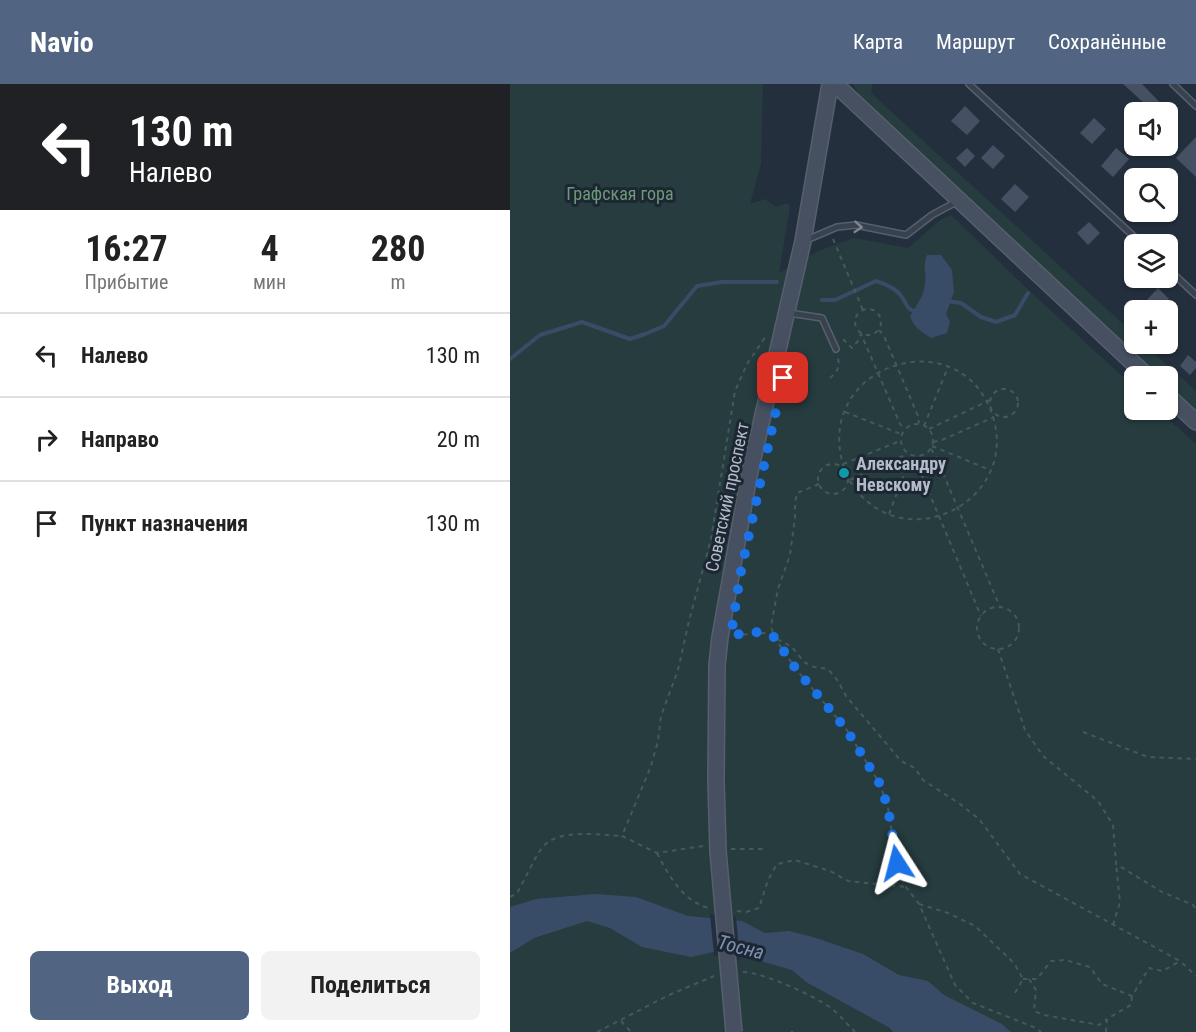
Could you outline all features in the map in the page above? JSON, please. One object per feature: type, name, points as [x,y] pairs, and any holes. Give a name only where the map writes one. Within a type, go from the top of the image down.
[{"type":"main road","name":"Советский проспект","points":[[734,1032],[718,849],[717,665],[749,476],[803,241],[830,84]]},
{"type":"main road","points":[[835,84],[1136,366]]},
{"type":"main road","points":[[1178,405],[1196,422]]},
{"type":"lane","points":[[969,84],[1131,234]]},
{"type":"lane","points":[[1173,84],[1196,106]]},
{"type":"lane","points":[[803,241],[837,227],[856,225],[906,235],[932,215],[958,201]]},
{"type":"lane","points":[[1178,278],[1196,295]]},
{"type":"lane","points":[[788,313],[822,318],[836,349]]},
{"type":"path","points":[[831,233],[863,310]]},
{"type":"path","points":[[861,334],[871,335],[879,330],[880,316],[873,309],[859,312],[855,321],[857,330],[861,334],[904,429]]},
{"type":"path","points":[[879,330],[884,336],[918,416],[919,424]]},
{"type":"path","points":[[622,836],[651,766],[658,741],[661,716],[678,670],[711,539],[735,391],[747,364],[769,332]]},
{"type":"path","points":[[829,332],[840,336],[852,348],[861,334]]},
{"type":"path","points":[[830,378],[836,373],[839,365],[836,349]]},
{"type":"path","points":[[917,362],[948,368],[967,379],[989,401],[995,417],[997,440],[991,471],[977,492],[958,508],[939,516],[919,519],[889,514],[871,504],[849,479],[843,466],[839,443],[844,412],[854,394],[878,373],[896,365],[917,362]]},
{"type":"path","points":[[924,426],[948,368]]},
{"type":"path","points":[[929,429],[989,401],[994,393],[1004,389],[1012,392],[1018,399],[1018,407],[1013,415],[1005,418],[995,417],[942,441],[933,442]]},
{"type":"path","points":[[844,412],[901,434]]},
{"type":"path","points":[[919,424],[929,429],[933,442],[931,448],[922,456],[917,457],[907,454],[900,441],[904,429],[919,424]]},
{"type":"path","points":[[843,466],[900,441]]},
{"type":"path","points":[[931,448],[991,471]]},
{"type":"path","points":[[931,448],[1000,607],[1014,615],[1019,629],[1014,642],[1008,647],[998,649],[987,647],[978,637],[977,625],[981,616],[988,610],[1000,607]]},
{"type":"path","points":[[849,479],[907,454]]},
{"type":"path","points":[[889,514],[912,456]]},
{"type":"path","points":[[917,457],[917,464],[981,616]]},
{"type":"path","points":[[843,466],[836,463],[826,465],[819,473],[819,483],[829,494],[840,493],[847,487],[849,479]]},
{"type":"path","points":[[819,483],[797,493],[790,555],[778,589],[771,626],[774,637],[796,669],[846,729],[880,784],[888,808],[897,863],[906,887],[919,904],[955,985],[973,1003],[1041,1032]]},
{"type":"path","points":[[731,635],[759,632],[774,637],[792,647],[804,662],[814,667],[828,669],[846,696],[901,760],[915,768],[923,780],[979,819],[1020,874],[1180,961],[1196,976]]},
{"type":"path","points":[[998,649],[1025,730],[1042,756],[1098,801],[1113,825],[1120,902],[1113,925]]},
{"type":"path","points":[[1083,732],[1148,757],[1196,759]]},
{"type":"path","points":[[510,897],[518,893],[542,847],[554,838],[571,835],[622,836],[657,853],[764,849]]},
{"type":"path","points":[[657,853],[670,877],[689,899],[705,908]]},
{"type":"path","points":[[737,911],[746,912],[759,908],[768,880],[777,864],[795,860],[830,871],[848,881],[906,887]]},
{"type":"path","points":[[1116,864],[1162,892],[1193,905],[1196,909]]},
{"type":"path","points":[[919,904],[948,913],[975,926],[1014,963],[1023,979]]},
{"type":"path","points":[[1023,979],[1037,979],[1051,961],[1065,960],[1090,967],[1102,984],[1132,996]]},
{"type":"path","points":[[1029,979],[1036,990],[1034,1011],[1044,1015],[1099,1025],[1131,1005],[1132,996],[1150,966],[1163,971],[1180,961]]},
{"type":"path","points":[[1015,993],[1023,979]]},
{"type":"path","points":[[1106,1032],[1107,1019]]},
{"type":"path","points":[[621,1020],[631,1032]]},
{"type":"green space","name":"Графская гора","points":[[510,84],[763,84],[761,164],[750,204],[765,199],[776,207],[787,203],[790,207],[779,273],[818,251],[854,238],[908,248],[940,220],[951,215],[1124,378],[1124,420],[1169,420],[1196,444],[1196,1032],[510,1032]]},
{"type":"green space","points":[[853,84],[872,84],[871,93],[1124,325],[1124,344],[863,101]]},
{"type":"green space","points":[[1134,354],[1155,354],[1168,366],[1147,366]]},
{"type":"green space","points":[[1178,375],[1196,391],[1196,412],[1178,395]]},
{"type":"water","points":[[927,255],[941,255],[952,270],[954,292],[946,314],[950,322],[947,333],[931,338],[916,326],[910,316],[924,288]]},
{"type":"water","name":"Тосна","points":[[595,894],[636,897],[688,916],[742,921],[765,933],[789,931],[813,937],[863,954],[899,975],[928,981],[944,995],[1002,1024],[1011,1032],[893,1032],[890,1028],[806,982],[792,970],[757,960],[713,952],[691,957],[642,947],[610,928],[587,921],[534,938],[510,953],[510,907],[536,899]]},
{"type":"pier","points":[[710,914],[736,917],[740,960],[714,955]]},
{"type":"building","points":[[1123,84],[1142,84],[1159,102],[1143,102]]},
{"type":"building","points":[[965,106],[980,121],[967,135],[951,121]]},
{"type":"building","points":[[1094,118],[1106,129],[1092,144],[1080,133]]},
{"type":"building","points":[[1196,137],[1196,177],[1176,158]]},
{"type":"building","points":[[993,145],[1005,156],[993,169],[981,158]]},
{"type":"building","points":[[967,148],[975,156],[965,167],[956,158]]},
{"type":"building","points":[[1116,148],[1129,159],[1113,177],[1101,166]]},
{"type":"building","points":[[1015,184],[1029,197],[1015,212],[1001,199]]},
{"type":"building","points":[[1089,222],[1100,233],[1088,245],[1077,233]]},
{"type":"building","points":[[1158,288],[1169,299],[1168,300],[1147,300]]},
{"type":"building","points":[[1188,355],[1196,362],[1196,368],[1190,375],[1180,366]]},
{"type":"waterway","points":[[822,300],[835,300],[876,281],[897,291],[908,308],[915,312]]},
{"type":"waterway","points":[[510,359],[540,335],[582,322],[630,339],[645,334],[664,326],[697,286],[722,282],[777,282]]},
{"type":"waterway","points":[[946,301],[961,303],[981,317],[996,322],[1015,315],[1028,293]]},
{"type":"place","name":"Александру Невскому","points":[[844,473]]},
{"type":"route","points":[[783,378],[740,576],[731,635],[759,632],[774,637],[796,669],[846,729],[880,784],[888,808],[897,863]]}]
